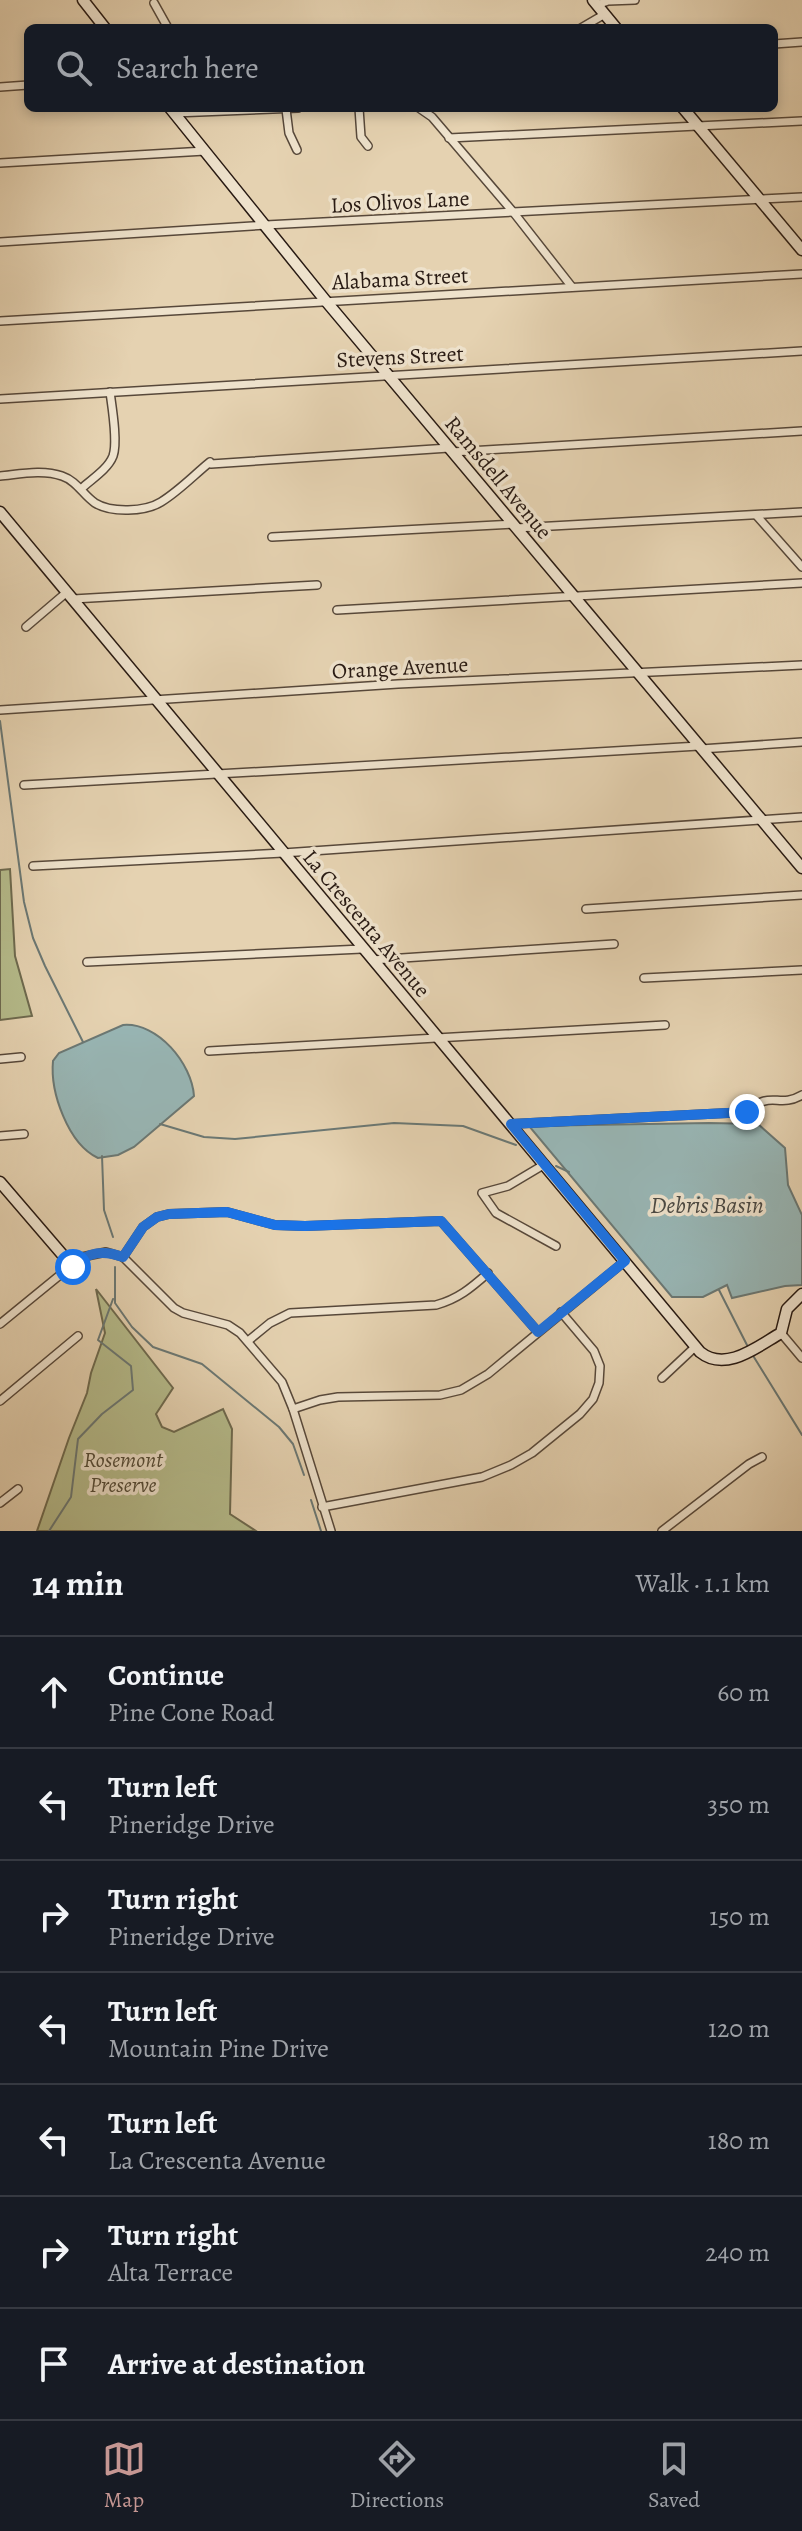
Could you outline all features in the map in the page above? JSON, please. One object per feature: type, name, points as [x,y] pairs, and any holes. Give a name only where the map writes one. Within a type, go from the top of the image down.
[{"type":"street","points":[[83,0],[102,24]]},
{"type":"street","points":[[584,24],[598,7],[608,1],[635,0]]},
{"type":"street","points":[[154,3],[166,24]]},
{"type":"street","points":[[598,7],[613,24]]},
{"type":"street","points":[[778,44],[802,42]]},
{"type":"street","points":[[0,87],[24,85]]},
{"type":"street","name":"Ramsdell Avenue","points":[[173,112],[387,375],[802,868]]},
{"type":"street","points":[[286,112],[289,133],[297,150]]},
{"type":"street","points":[[359,112],[361,137],[368,146]]},
{"type":"street","points":[[425,112],[514,213],[572,287]]},
{"type":"street","points":[[686,112],[802,250]]},
{"type":"street","points":[[449,138],[802,121]]},
{"type":"street","points":[[0,163],[206,151]]},
{"type":"street","name":"Los Olivos Lane","points":[[0,242],[802,197]]},
{"type":"street","name":"Alabama Street","points":[[0,321],[802,274]]},
{"type":"street","name":"Stevens Street","points":[[0,399],[802,351]]},
{"type":"street","points":[[82,488],[100,473],[113,456],[110,392]]},
{"type":"street","points":[[0,476],[46,472],[69,479],[82,488],[92,501],[117,510],[161,502],[210,463],[802,431]]},
{"type":"street","name":"La Crescenta Avenue","points":[[0,512],[695,1347],[706,1357],[726,1360],[781,1333]]},
{"type":"street","points":[[272,537],[802,512]]},
{"type":"street","points":[[756,515],[802,567]]},
{"type":"street","points":[[337,610],[802,583]]},
{"type":"street","points":[[26,627],[70,596],[317,585]]},
{"type":"street","name":"Orange Avenue","points":[[0,710],[398,684],[802,665]]},
{"type":"street","points":[[24,785],[802,742]]},
{"type":"street","points":[[33,866],[283,853],[802,817]]},
{"type":"street","points":[[586,909],[802,895]]},
{"type":"street","points":[[372,960],[614,944]]},
{"type":"street","points":[[87,962],[362,949]]},
{"type":"street","points":[[644,978],[802,970]]},
{"type":"street","points":[[209,1051],[665,1025]]},
{"type":"street","points":[[0,1059],[21,1057]]},
{"type":"street","points":[[511,1124],[747,1112],[766,1098],[791,1101],[802,1095]]},
{"type":"street","points":[[0,1136],[24,1134]]},
{"type":"street","points":[[545,1164],[508,1186],[482,1193],[496,1213],[556,1246]]},
{"type":"street","points":[[0,1182],[73,1267]]},
{"type":"street","points":[[123,1257],[143,1227],[157,1217],[169,1214],[227,1212],[275,1225],[305,1226],[441,1221],[538,1332]]},
{"type":"street","points":[[0,1324],[82,1257],[96,1253],[123,1257],[174,1308],[228,1325],[248,1341],[282,1382],[331,1531]]},
{"type":"street","points":[[293,1409],[338,1397],[440,1395],[461,1390],[488,1374],[625,1261]]},
{"type":"street","points":[[248,1341],[270,1323],[290,1313],[436,1305],[451,1301],[463,1295],[488,1273]]},
{"type":"street","points":[[802,1294],[787,1309],[781,1333],[802,1358]]},
{"type":"street","points":[[322,1507],[482,1477],[532,1453],[580,1414],[593,1399],[599,1383],[600,1366],[594,1351],[561,1312]]},
{"type":"street","points":[[0,1401],[78,1336]]},
{"type":"street","points":[[662,1378],[695,1347]]},
{"type":"street","points":[[662,1531],[762,1457]]},
{"type":"street","points":[[0,1503],[18,1489]]},
{"type":"green space","points":[[10,869],[15,956],[32,1016],[0,1020],[0,870]]},
{"type":"green space","name":"Rosemont Preserve","points":[[96,1289],[173,1388],[156,1414],[162,1427],[174,1432],[223,1409],[232,1429],[230,1514],[256,1531],[37,1531],[87,1393],[105,1333]]},
{"type":"water","points":[[123,1025],[149,1030],[171,1047],[187,1071],[194,1096],[134,1147],[118,1155],[98,1158],[78,1141],[63,1116],[55,1087],[53,1061],[59,1053]]},
{"type":"water","name":"Debris Basin","points":[[758,1124],[785,1148],[788,1185],[802,1215],[802,1285],[732,1298],[727,1285],[703,1297],[672,1297],[529,1126]]},
{"type":"waterway","points":[[0,721],[24,902],[33,938],[83,1042]]},
{"type":"waterway","points":[[160,1124],[204,1137],[235,1139],[394,1123],[463,1126],[516,1145]]},
{"type":"waterway","points":[[102,1156],[104,1210],[113,1237]]},
{"type":"waterway","points":[[556,1166],[569,1172]]},
{"type":"waterway","points":[[115,1267],[115,1303],[132,1327],[153,1347],[202,1364],[279,1427],[293,1444],[304,1475]]},
{"type":"waterway","points":[[719,1290],[749,1349]]},
{"type":"waterway","points":[[49,1531],[71,1497],[78,1439],[102,1414],[133,1390],[131,1366],[98,1340],[113,1299]]},
{"type":"waterway","points":[[752,1354],[802,1435]]},
{"type":"waterway","points":[[311,1500],[321,1531]]},
{"type":"route","points":[[73,1267],[82,1257],[96,1253],[113,1253],[123,1257],[143,1227],[157,1217],[169,1214],[227,1212],[275,1225],[305,1226],[441,1221],[538,1332],[625,1261],[511,1124],[747,1112]]}]
